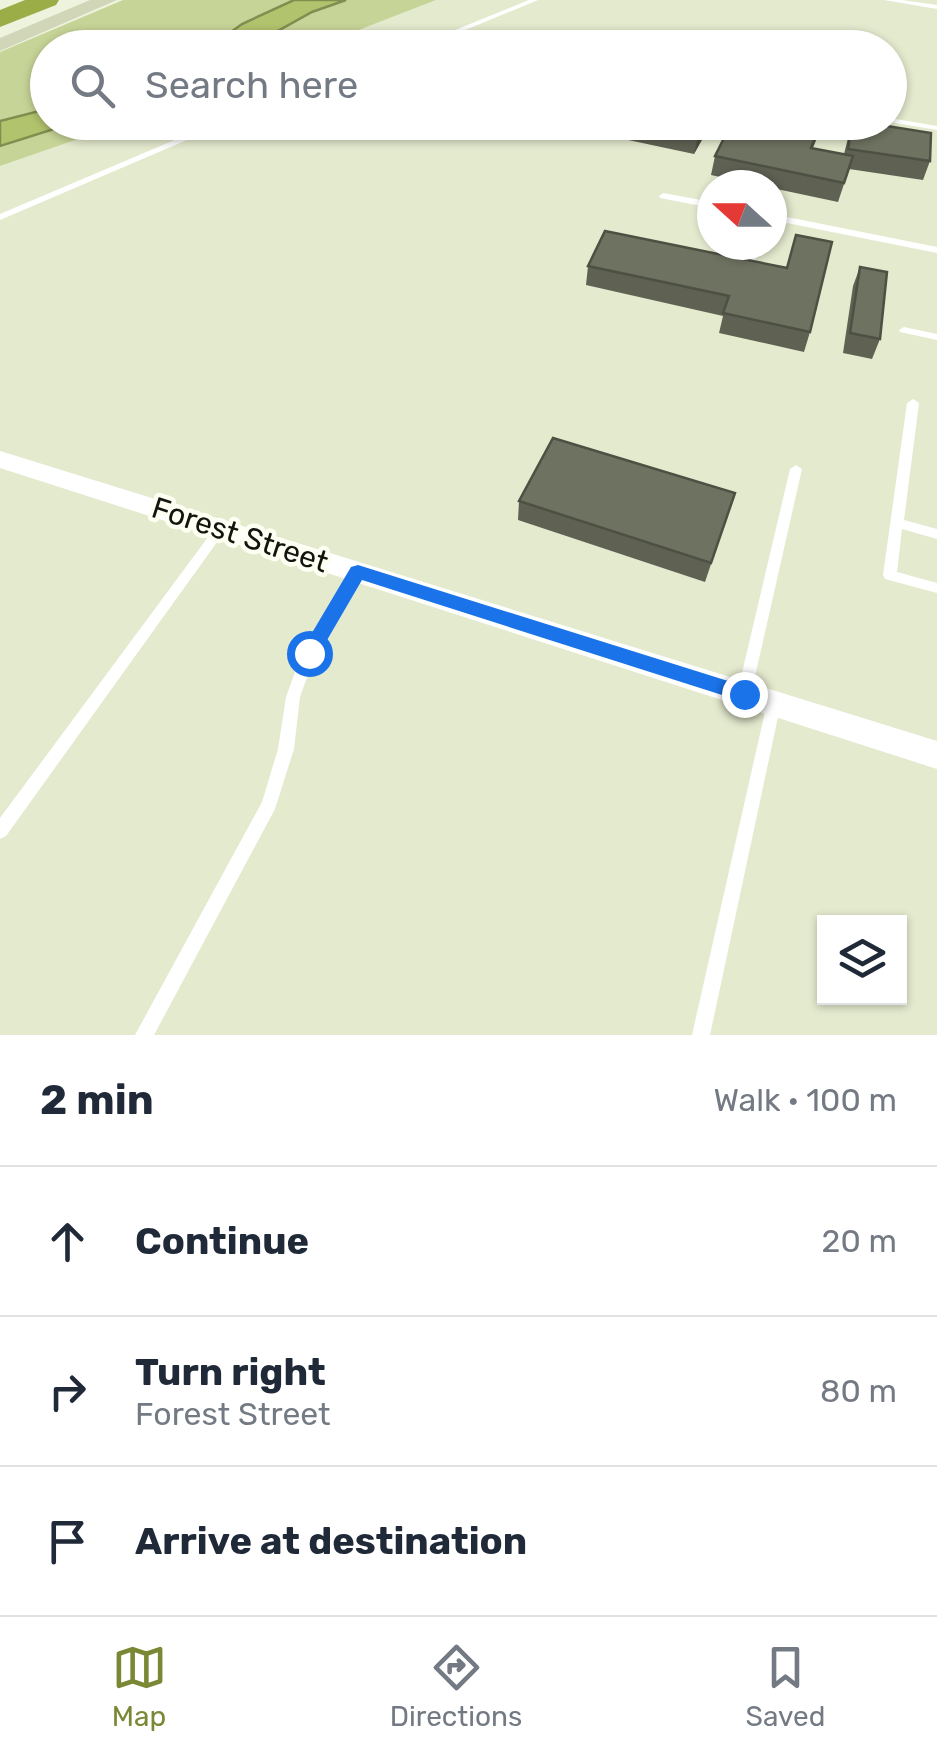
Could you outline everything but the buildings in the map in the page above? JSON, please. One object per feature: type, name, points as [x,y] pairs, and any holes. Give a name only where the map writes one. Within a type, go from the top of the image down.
[{"type":"highway","points":[[0,19],[47,0]]},
{"type":"main road","points":[[34,30],[107,0]]},
{"type":"main road","points":[[0,44],[30,32]]},
{"type":"street","name":"Forest Street","points":[[0,458],[937,755]]},
{"type":"lane","points":[[459,30],[535,0]]},
{"type":"lane","points":[[887,0],[937,7]]},
{"type":"lane","points":[[907,123],[937,128]]},
{"type":"lane","points":[[0,218],[183,140]]},
{"type":"lane","points":[[663,196],[697,202]]},
{"type":"lane","points":[[787,220],[936,250],[937,235]]},
{"type":"lane","points":[[904,330],[937,337]]},
{"type":"lane","points":[[914,403],[890,574],[937,588]]},
{"type":"lane","points":[[744,694],[796,469]]},
{"type":"lane","points":[[897,523],[937,534]]},
{"type":"lane","points":[[0,831],[221,528]]},
{"type":"lane","points":[[144,1035],[269,804],[286,750],[293,697],[309,653],[358,572]]},
{"type":"lane","points":[[700,1035],[774,704]]},
{"type":"shaded area","points":[[123,0],[294,0],[234,30],[52,30]]},
{"type":"shaded area","points":[[294,0],[346,0],[312,12],[280,30],[234,30]]},
{"type":"shaded area","points":[[346,0],[436,0],[359,30],[280,30],[312,12]]},
{"type":"shaded area","points":[[436,0],[937,0],[937,1035],[0,1035],[0,166],[73,140],[907,140],[907,30],[359,30]]},
{"type":"shaded area","points":[[30,39],[30,113],[0,121],[0,52]]},
{"type":"shaded area","points":[[30,113],[30,137],[0,146],[0,121]]},
{"type":"shaded area","points":[[30,137],[30,140],[75,140],[0,166],[0,146]]},
{"type":"route","points":[[309,653],[358,572],[744,694]]}]
